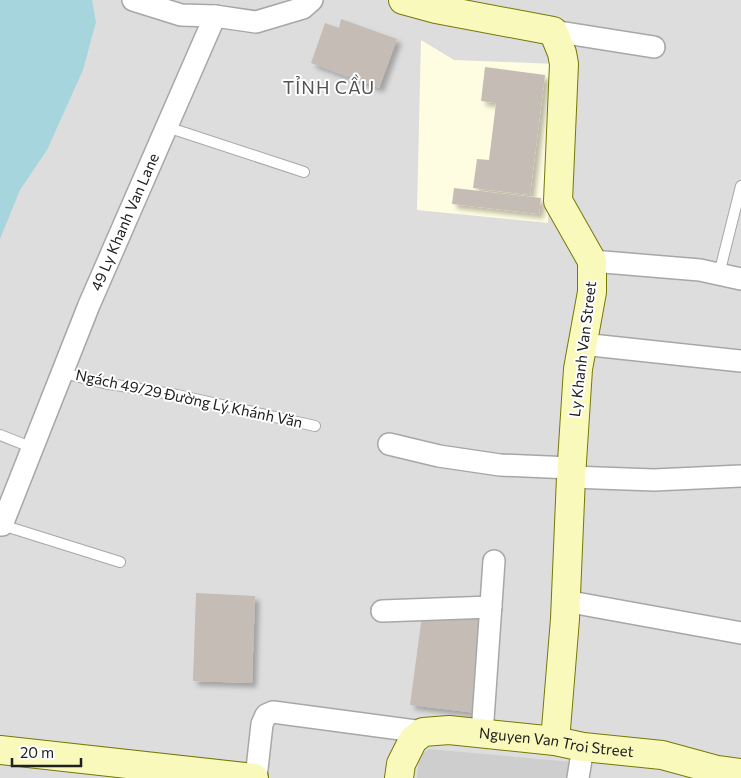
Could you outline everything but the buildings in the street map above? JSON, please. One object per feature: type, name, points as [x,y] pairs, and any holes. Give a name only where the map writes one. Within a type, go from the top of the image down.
[{"type":"main road","points":[[404,0],[438,5],[553,30]]},
{"type":"main road","name":"Ly Khanh Van Street","points":[[553,30],[564,64],[558,201],[592,262],[592,292],[578,369],[571,473],[566,601],[556,741]]},
{"type":"main road","name":"Nguyen Van Troi Street","points":[[423,732],[449,730],[556,741],[583,747],[662,755],[717,770],[741,773]]},
{"type":"main road","points":[[399,778],[401,764],[413,740],[423,732]]},
{"type":"main road","points":[[0,750],[103,770],[255,778]]},
{"type":"street","points":[[133,0],[181,15],[215,16],[256,22],[304,8],[312,0]]},
{"type":"street","name":"49 Ly Khanh Van Lane","points":[[1,525],[90,305],[215,16]]},
{"type":"street","points":[[553,30],[654,47]]},
{"type":"street","points":[[592,262],[700,270],[741,279]]},
{"type":"street","points":[[582,344],[741,361]]},
{"type":"street","points":[[389,444],[439,456],[571,473],[654,480],[741,476]]},
{"type":"street","points":[[482,734],[494,562]]},
{"type":"street","points":[[566,601],[741,633]]},
{"type":"street","points":[[382,611],[491,607]]},
{"type":"street","points":[[255,778],[262,724],[266,715],[273,712],[423,732]]},
{"type":"street","points":[[578,778],[583,747]]},
{"type":"lane","points":[[167,127],[304,172]]},
{"type":"lane","points":[[719,274],[741,186]]},
{"type":"lane","name":"Ngách 49/29 Đường Lý Khánh Văn","points":[[63,373],[104,383],[177,395],[315,426]]},
{"type":"lane","points":[[0,435],[33,448]]},
{"type":"lane","points":[[1,525],[120,562]]},
{"type":"shaded area","points":[[0,0],[741,0],[741,778],[0,778]]},
{"type":"shaded area","points":[[421,40],[454,60],[556,64],[548,223],[417,210]]},
{"type":"shaded area","points":[[429,749],[572,762],[569,778],[417,778],[419,756]]},
{"type":"water","points":[[0,0],[92,0],[96,22],[83,70],[47,150],[20,190],[0,239]]},
{"type":"district","name":"TỈNH CẦU","points":[[329,88]]}]
